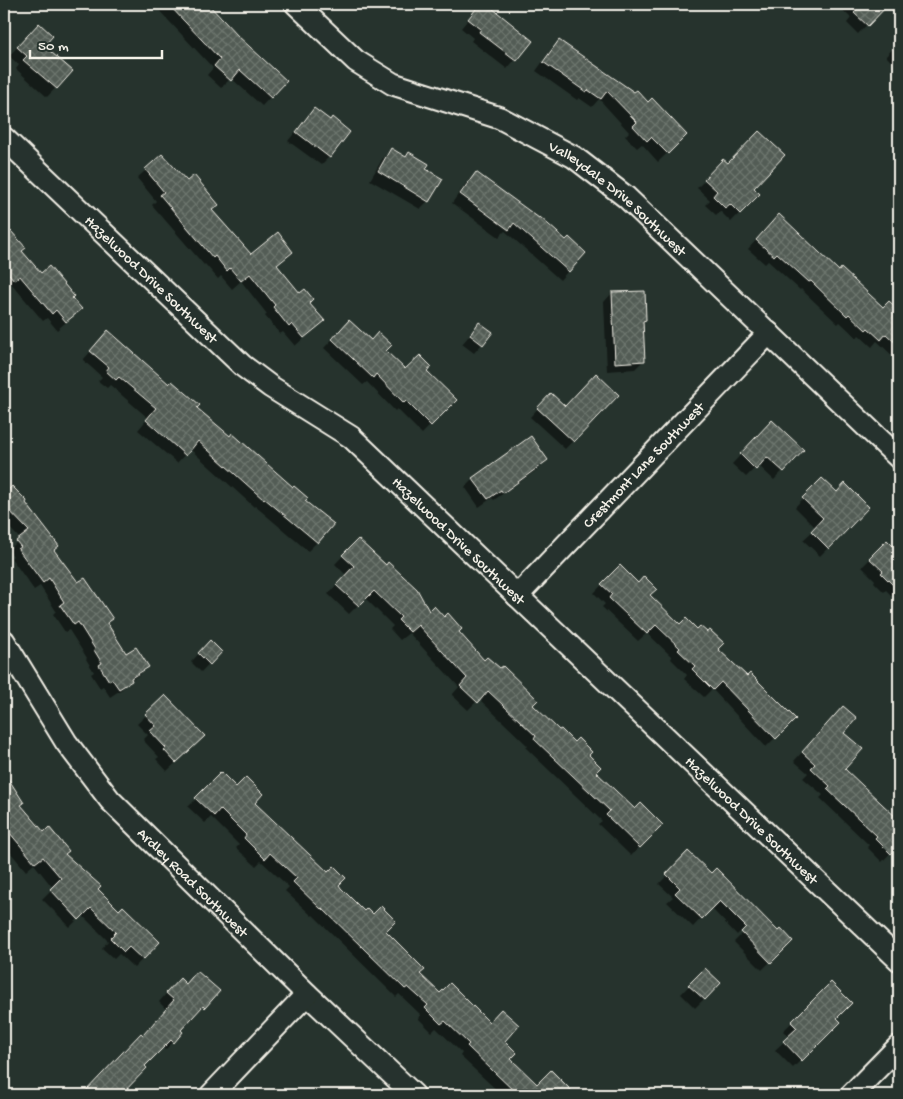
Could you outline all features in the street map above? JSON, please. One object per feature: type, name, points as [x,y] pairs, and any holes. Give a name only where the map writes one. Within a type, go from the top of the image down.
[{"type":"street","name":"Valleydale Drive Southwest","points":[[296,4],[356,61],[393,84],[500,118],[574,157],[626,197],[899,458]]},
{"type":"street","name":"Hazelwood Drive Southwest","points":[[4,138],[244,366],[271,387],[351,437],[899,960]]},
{"type":"street","name":"Crestmont Lane Southwest","points":[[517,596],[769,334]]},
{"type":"street","name":"Ardley Road Southwest","points":[[4,641],[66,742],[110,800],[414,1095]]},
{"type":"street","points":[[211,1095],[308,994]]},
{"type":"street","points":[[850,1095],[899,1046]]},
{"type":"building","points":[[168,4],[208,4],[238,36],[287,81],[271,98],[240,70],[231,81],[214,66],[220,59]]},
{"type":"building","points":[[480,4],[487,4],[533,41],[517,61],[479,32],[481,29],[468,19]]},
{"type":"building","points":[[863,4],[889,4],[868,26],[854,13]]},
{"type":"building","points":[[39,23],[53,36],[44,46],[73,71],[57,89],[23,60],[27,56],[17,47]]},
{"type":"building","points":[[559,40],[634,92],[637,90],[648,102],[652,98],[687,135],[668,154],[651,137],[647,141],[633,126],[637,122],[607,91],[601,99],[588,90],[586,92],[543,62]]},
{"type":"building","points":[[314,108],[330,120],[332,117],[350,132],[330,158],[296,132]]},
{"type":"building","points":[[759,131],[785,155],[754,188],[760,194],[740,214],[730,204],[725,208],[713,196],[717,191],[704,179],[723,159],[728,163]]},
{"type":"building","points":[[391,148],[406,157],[409,152],[429,164],[426,169],[443,179],[429,202],[378,171]]},
{"type":"building","points":[[162,154],[187,181],[194,175],[219,205],[212,210],[251,254],[278,232],[293,252],[277,265],[300,293],[305,289],[313,299],[309,303],[325,321],[304,338],[292,324],[289,327],[273,307],[275,305],[250,274],[241,281],[230,268],[227,271],[215,256],[213,258],[160,195],[164,192],[145,169]]},
{"type":"building","points":[[476,172],[540,217],[566,240],[569,237],[586,253],[569,272],[514,223],[509,230],[460,194]]},
{"type":"building","points":[[779,214],[839,271],[841,268],[883,307],[889,301],[899,310],[899,346],[886,334],[881,340],[868,328],[866,330],[849,314],[847,316],[811,281],[809,282],[777,253],[774,256],[756,240]]},
{"type":"building","points":[[11,231],[26,248],[22,251],[41,273],[49,266],[74,296],[72,298],[82,309],[66,322],[56,310],[52,314],[20,276],[14,280],[4,268],[4,238]]},
{"type":"building","points":[[645,291],[646,320],[643,321],[645,361],[615,363],[612,292]]},
{"type":"building","points":[[349,320],[371,340],[378,332],[392,345],[386,351],[405,369],[420,355],[432,367],[427,371],[457,400],[431,426],[406,401],[404,403],[376,374],[373,378],[332,339]]},
{"type":"building","points":[[479,322],[493,332],[483,345],[470,335]]},
{"type":"building","points":[[108,330],[169,384],[172,381],[200,405],[197,408],[230,436],[232,433],[308,498],[305,501],[334,524],[318,543],[263,499],[198,441],[186,456],[146,420],[156,408],[119,377],[116,380],[106,371],[109,367],[90,351]]},
{"type":"building","points":[[596,373],[619,395],[574,442],[537,408],[551,393],[565,406]]},
{"type":"building","points":[[772,420],[804,450],[784,472],[767,457],[756,470],[740,454]]},
{"type":"building","points":[[531,436],[548,460],[503,493],[501,490],[488,499],[472,478]]},
{"type":"building","points":[[822,478],[837,492],[845,483],[869,507],[829,549],[811,531],[823,518],[802,498]]},
{"type":"building","points":[[12,486],[27,501],[26,503],[59,546],[54,550],[78,582],[85,578],[113,619],[107,623],[126,653],[136,647],[149,667],[131,678],[132,681],[119,689],[112,679],[109,681],[99,665],[102,663],[78,622],[74,625],[60,605],[64,602],[49,578],[43,583],[18,549],[21,547],[16,541],[29,531],[4,505],[4,494]]},
{"type":"building","points":[[358,539],[386,565],[388,562],[417,589],[429,611],[434,606],[444,617],[448,613],[462,629],[459,632],[484,660],[487,657],[500,668],[503,666],[538,700],[533,705],[574,742],[578,738],[592,752],[589,755],[601,767],[596,772],[635,809],[641,803],[663,825],[640,848],[606,815],[610,811],[534,739],[536,736],[488,691],[478,703],[460,686],[467,678],[418,625],[410,632],[398,620],[401,617],[374,591],[359,606],[336,585],[354,566],[342,555]]},
{"type":"building","points":[[887,540],[899,552],[899,591],[881,573],[883,571],[869,558]]},
{"type":"building","points":[[620,565],[638,583],[644,576],[657,589],[650,595],[680,624],[686,618],[697,629],[700,626],[707,632],[710,630],[724,643],[718,649],[747,676],[750,673],[796,719],[776,739],[721,682],[713,690],[692,669],[695,666],[678,650],[680,648],[656,625],[647,634],[609,598],[612,594],[601,584]]},
{"type":"building","points":[[210,640],[222,652],[210,665],[198,653]]},
{"type":"building","points":[[165,695],[205,736],[176,763],[164,750],[166,748],[150,731],[156,726],[145,714]]},
{"type":"building","points":[[843,706],[857,718],[844,733],[863,749],[845,769],[899,820],[899,846],[891,854],[875,838],[877,836],[827,789],[830,786],[811,768],[815,764],[802,752]]},
{"type":"building","points":[[4,772],[24,803],[21,805],[44,832],[49,827],[69,851],[65,854],[101,886],[98,889],[119,910],[123,906],[160,942],[143,960],[129,947],[124,952],[110,938],[116,932],[91,908],[79,920],[50,889],[61,878],[43,857],[35,863],[4,826]]},
{"type":"building","points":[[221,772],[236,787],[246,777],[263,794],[255,803],[328,872],[334,866],[346,878],[339,885],[341,888],[364,911],[367,908],[373,914],[381,906],[396,921],[386,931],[425,970],[420,974],[440,993],[450,983],[489,1022],[501,1009],[519,1025],[505,1041],[517,1053],[511,1059],[537,1084],[551,1070],[576,1095],[518,1095],[467,1046],[469,1044],[445,1021],[441,1024],[425,1008],[428,1005],[408,987],[405,989],[293,882],[297,878],[270,853],[265,859],[244,838],[246,835],[220,809],[214,816],[195,798]]},
{"type":"building","points":[[688,851],[711,873],[716,868],[778,931],[781,928],[793,941],[771,963],[741,932],[746,927],[720,901],[702,919],[675,893],[680,888],[666,874]]},
{"type":"building","points":[[705,968],[721,983],[705,1000],[688,985]]},
{"type":"building","points":[[197,971],[220,991],[181,1030],[183,1032],[174,1043],[171,1040],[145,1066],[147,1068],[121,1095],[82,1095],[141,1033],[143,1035],[174,1000],[166,993],[180,978],[186,984]]},
{"type":"building","points":[[831,982],[852,1003],[837,1018],[841,1022],[802,1061],[783,1041],[797,1028],[791,1022]]}]
